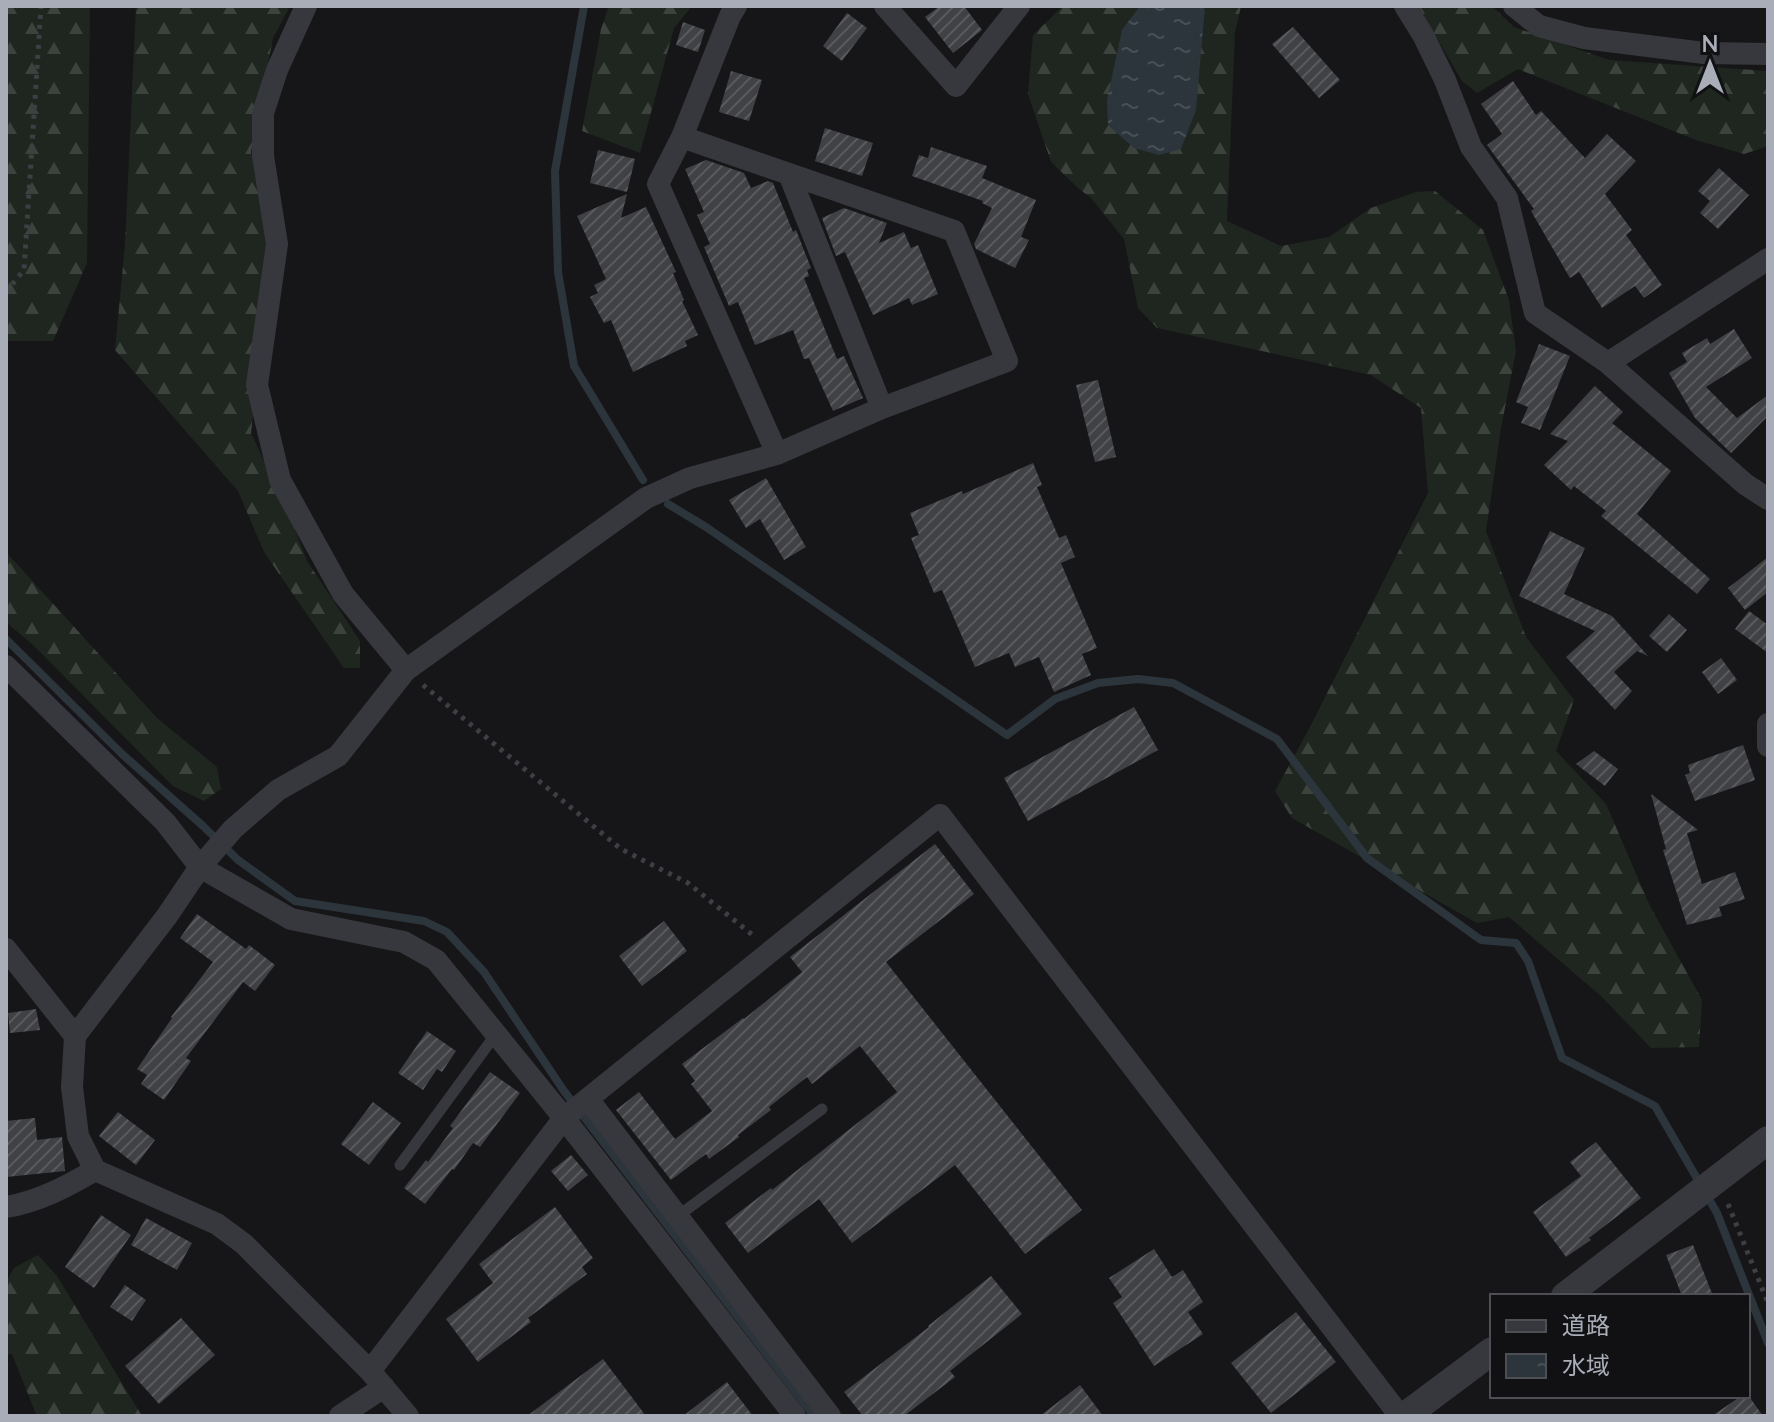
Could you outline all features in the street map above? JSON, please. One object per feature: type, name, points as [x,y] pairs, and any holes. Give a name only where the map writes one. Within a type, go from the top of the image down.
[{"type":"street","points":[[306,6],[277,70],[263,113],[263,156],[277,244],[257,385],[280,480],[343,594],[406,670]]},
{"type":"street","points":[[736,6],[682,137],[658,184],[777,454]]},
{"type":"street","points":[[885,6],[956,86],[1019,6]]},
{"type":"street","points":[[1405,6],[1445,80],[1471,147],[1507,198],[1535,313],[1608,363],[1745,484],[1768,499]]},
{"type":"street","points":[[1514,6],[1539,26],[1584,38],[1766,59]]},
{"type":"street","points":[[408,1416],[377,1379],[244,1244],[217,1224],[95,1170],[78,1136],[72,1087],[75,1036],[207,859],[233,829],[278,790],[338,756],[406,670],[646,498],[690,478],[777,454],[882,408],[1007,361],[954,231],[682,137]]},
{"type":"street","points":[[789,174],[882,408]]},
{"type":"street","points":[[1608,363],[1768,259]]},
{"type":"street","points":[[6,666],[165,822],[207,859],[291,919],[404,942],[436,960],[496,1034],[576,1108],[678,1216],[830,1416]]},
{"type":"street","points":[[1768,724],[1768,746]]},
{"type":"street","points":[[340,1416],[377,1379],[576,1108],[940,815],[1403,1416],[1490,1352]]},
{"type":"street","points":[[6,949],[75,1036]]},
{"type":"street","points":[[576,1108],[795,1416]]},
{"type":"street","points":[[1568,1294],[1768,1140]]},
{"type":"street","points":[[6,1207],[66,1187],[95,1170]]},
{"type":"lane","points":[[400,1165],[496,1034]]},
{"type":"lane","points":[[678,1216],[822,1109]]},
{"type":"path","points":[[6,292],[24,270],[41,6]]},
{"type":"path","points":[[406,670],[621,849],[688,883],[771,951]]},
{"type":"path","points":[[1717,1178],[1768,1303]]},
{"type":"green space","points":[[6,6],[90,6],[87,263],[53,341],[6,341]]},
{"type":"green space","points":[[136,6],[290,6],[273,38],[251,152],[271,262],[251,433],[307,561],[360,641],[360,668],[344,668],[264,552],[238,491],[115,350],[125,245]]},
{"type":"green space","points":[[609,6],[692,6],[674,28],[640,153],[582,131],[601,29]]},
{"type":"green space","points":[[1063,6],[1241,6],[1235,32],[1227,221],[1281,246],[1329,237],[1371,208],[1416,192],[1435,191],[1483,230],[1509,300],[1516,351],[1486,531],[1526,637],[1574,700],[1556,751],[1606,804],[1650,906],[1702,1000],[1699,1047],[1651,1048],[1601,996],[1509,917],[1477,923],[1292,818],[1275,791],[1428,493],[1421,408],[1371,375],[1157,328],[1138,308],[1124,239],[1091,198],[1051,162],[1028,94],[1033,35]]},
{"type":"green space","points":[[1418,6],[1492,6],[1514,27],[1609,60],[1768,71],[1768,146],[1744,154],[1696,140],[1518,69],[1477,93],[1462,81]]},
{"type":"green space","points":[[6,552],[157,718],[217,767],[221,789],[204,801],[173,786],[33,645],[6,622]]},
{"type":"green space","points":[[38,1255],[57,1276],[142,1416],[28,1416],[36,1414],[12,1354],[6,1355],[6,1282],[14,1268]]},
{"type":"water","points":[[1140,6],[1205,6],[1196,110],[1181,149],[1159,155],[1134,148],[1108,125],[1107,100],[1122,30]]},
{"type":"building","points":[[940,6],[964,6],[982,30],[953,53],[925,17]]},
{"type":"building","points":[[847,13],[867,28],[842,61],[823,46]]},
{"type":"building","points":[[683,22],[705,30],[698,52],[676,45]]},
{"type":"building","points":[[1293,27],[1340,80],[1319,98],[1272,44]]},
{"type":"building","points":[[731,71],[762,80],[749,121],[719,112]]},
{"type":"building","points":[[1513,81],[1536,115],[1541,111],[1585,158],[1607,134],[1636,161],[1605,194],[1632,230],[1626,235],[1662,285],[1644,298],[1635,286],[1602,308],[1579,272],[1570,278],[1531,211],[1534,209],[1487,145],[1502,134],[1481,104]]},
{"type":"building","points":[[825,128],[873,143],[862,176],[815,161]]},
{"type":"building","points":[[931,147],[987,166],[982,178],[1036,200],[1021,237],[1029,240],[1015,268],[976,249],[974,244],[992,208],[983,201],[912,176],[919,155],[928,158]]},
{"type":"building","points":[[598,150],[635,159],[627,192],[590,183]]},
{"type":"building","points":[[706,160],[744,173],[751,188],[768,181],[773,183],[811,268],[807,270],[809,276],[804,278],[837,359],[844,356],[863,398],[833,411],[809,358],[804,359],[793,330],[755,345],[738,302],[729,306],[704,247],[710,244],[697,215],[704,212],[685,169]]},
{"type":"building","points":[[1719,168],[1749,195],[1718,229],[1700,213],[1710,201],[1698,191]]},
{"type":"building","points":[[627,194],[621,218],[646,207],[676,272],[673,273],[682,301],[698,335],[685,341],[687,346],[633,372],[611,320],[604,323],[590,297],[598,293],[594,285],[606,279],[577,216]]},
{"type":"building","points":[[844,208],[887,223],[879,243],[904,232],[911,248],[918,245],[938,294],[912,305],[909,298],[873,315],[845,252],[836,256],[822,218]]},
{"type":"building","points":[[1734,329],[1752,358],[1706,387],[1737,418],[1768,395],[1768,416],[1731,453],[1695,418],[1669,373],[1687,362],[1682,353],[1707,338],[1710,344]]},
{"type":"building","points":[[1539,344],[1570,356],[1540,430],[1521,423],[1528,407],[1516,402]]},
{"type":"building","points":[[1098,380],[1116,457],[1095,462],[1076,385]]},
{"type":"building","points":[[1595,386],[1623,412],[1612,423],[1671,471],[1637,514],[1710,579],[1697,594],[1601,516],[1606,511],[1574,486],[1571,490],[1544,465],[1568,441],[1550,434]]},
{"type":"building","points":[[1033,463],[1042,485],[1037,487],[1059,538],[1066,535],[1075,557],[1061,563],[1097,648],[1082,654],[1091,675],[1054,692],[1039,657],[1015,667],[1009,653],[975,667],[942,590],[934,593],[911,538],[919,535],[910,513]]},
{"type":"building","points":[[766,478],[806,547],[784,560],[760,519],[746,528],[729,500]]},
{"type":"building","points":[[1550,531],[1585,548],[1564,594],[1612,616],[1648,656],[1637,651],[1614,672],[1632,691],[1615,710],[1566,657],[1595,631],[1519,596]]},
{"type":"building","points":[[1768,557],[1768,592],[1745,610],[1728,588]]},
{"type":"building","points":[[1749,611],[1768,625],[1768,653],[1735,629]]},
{"type":"building","points":[[1669,614],[1687,630],[1667,652],[1649,636]]},
{"type":"building","points":[[1721,658],[1737,680],[1718,694],[1702,672]]},
{"type":"building","points":[[1134,707],[1158,750],[1028,821],[1004,778]]},
{"type":"building","points":[[1743,745],[1755,780],[1695,801],[1685,775],[1690,773],[1688,765]]},
{"type":"building","points":[[1594,751],[1618,769],[1605,786],[1576,764]]},
{"type":"building","points":[[1651,794],[1698,830],[1687,833],[1702,884],[1735,872],[1745,899],[1719,907],[1722,916],[1687,925],[1663,850],[1666,849]]},
{"type":"building","points":[[935,844],[974,894],[886,962],[1082,1210],[1025,1254],[955,1165],[852,1243],[819,1199],[748,1253],[725,1223],[897,1092],[860,1046],[812,1084],[807,1077],[769,1107],[771,1110],[739,1137],[709,1159],[706,1154],[671,1180],[616,1110],[639,1092],[675,1139],[712,1111],[691,1084],[695,1081],[682,1064],[802,972],[790,957]]},
{"type":"building","points":[[197,914],[246,949],[249,945],[275,965],[255,991],[243,982],[186,1058],[191,1061],[164,1100],[141,1084],[147,1075],[137,1069],[213,962],[180,938]]},
{"type":"building","points":[[664,921],[687,951],[642,986],[619,956]]},
{"type":"building","points":[[36,1009],[40,1030],[10,1033],[8,1013]]},
{"type":"building","points":[[427,1031],[456,1051],[442,1072],[437,1069],[423,1090],[398,1073]]},
{"type":"building","points":[[490,1072],[520,1093],[480,1147],[473,1143],[425,1204],[404,1188],[426,1160],[428,1162]]},
{"type":"building","points":[[373,1102],[401,1123],[369,1165],[341,1144]]},
{"type":"building","points":[[118,1112],[155,1140],[136,1165],[99,1136]]},
{"type":"building","points":[[35,1118],[37,1140],[62,1137],[65,1171],[6,1177],[6,1121]]},
{"type":"building","points":[[1596,1142],[1641,1198],[1566,1257],[1533,1212],[1581,1176],[1570,1162]]},
{"type":"building","points":[[571,1155],[588,1175],[568,1191],[551,1171]]},
{"type":"building","points":[[555,1207],[593,1258],[582,1267],[587,1274],[528,1318],[531,1322],[478,1362],[446,1319],[493,1283],[479,1264]]},
{"type":"building","points":[[101,1215],[131,1235],[94,1288],[65,1267]]},
{"type":"building","points":[[146,1218],[192,1243],[177,1270],[131,1245]]},
{"type":"building","points":[[1693,1245],[1712,1294],[1681,1294],[1666,1255]]},
{"type":"building","points":[[1154,1249],[1172,1277],[1183,1270],[1203,1302],[1188,1312],[1203,1334],[1154,1366],[1113,1303],[1122,1297],[1109,1278]]},
{"type":"building","points":[[991,1276],[1022,1314],[950,1371],[955,1377],[904,1416],[863,1416],[844,1392]]},
{"type":"building","points":[[125,1285],[146,1300],[132,1321],[110,1307]]},
{"type":"building","points":[[1296,1312],[1336,1362],[1271,1413],[1231,1363]]},
{"type":"building","points":[[181,1318],[215,1355],[159,1404],[125,1366]]},
{"type":"building","points":[[603,1359],[646,1416],[527,1416]]},
{"type":"building","points":[[727,1382],[753,1416],[683,1416]]},
{"type":"building","points":[[1080,1385],[1103,1416],[1040,1416]]},
{"type":"building","points":[[1738,1398],[1750,1398],[1763,1416],[1712,1416]]},
{"type":"waterway","points":[[584,6],[555,171],[558,272],[574,366],[643,480]]},
{"type":"waterway","points":[[668,504],[1007,735],[1055,699],[1098,683],[1138,679],[1173,683],[1277,739],[1367,858],[1481,940],[1516,943],[1528,961],[1562,1058],[1655,1106],[1717,1213],[1749,1294]]},
{"type":"waterway","points":[[6,639],[122,754],[238,860],[295,901],[424,921],[447,932],[484,972],[564,1091],[814,1416]]},
{"type":"waterway","points":[[1750,1297],[1768,1343]]}]
